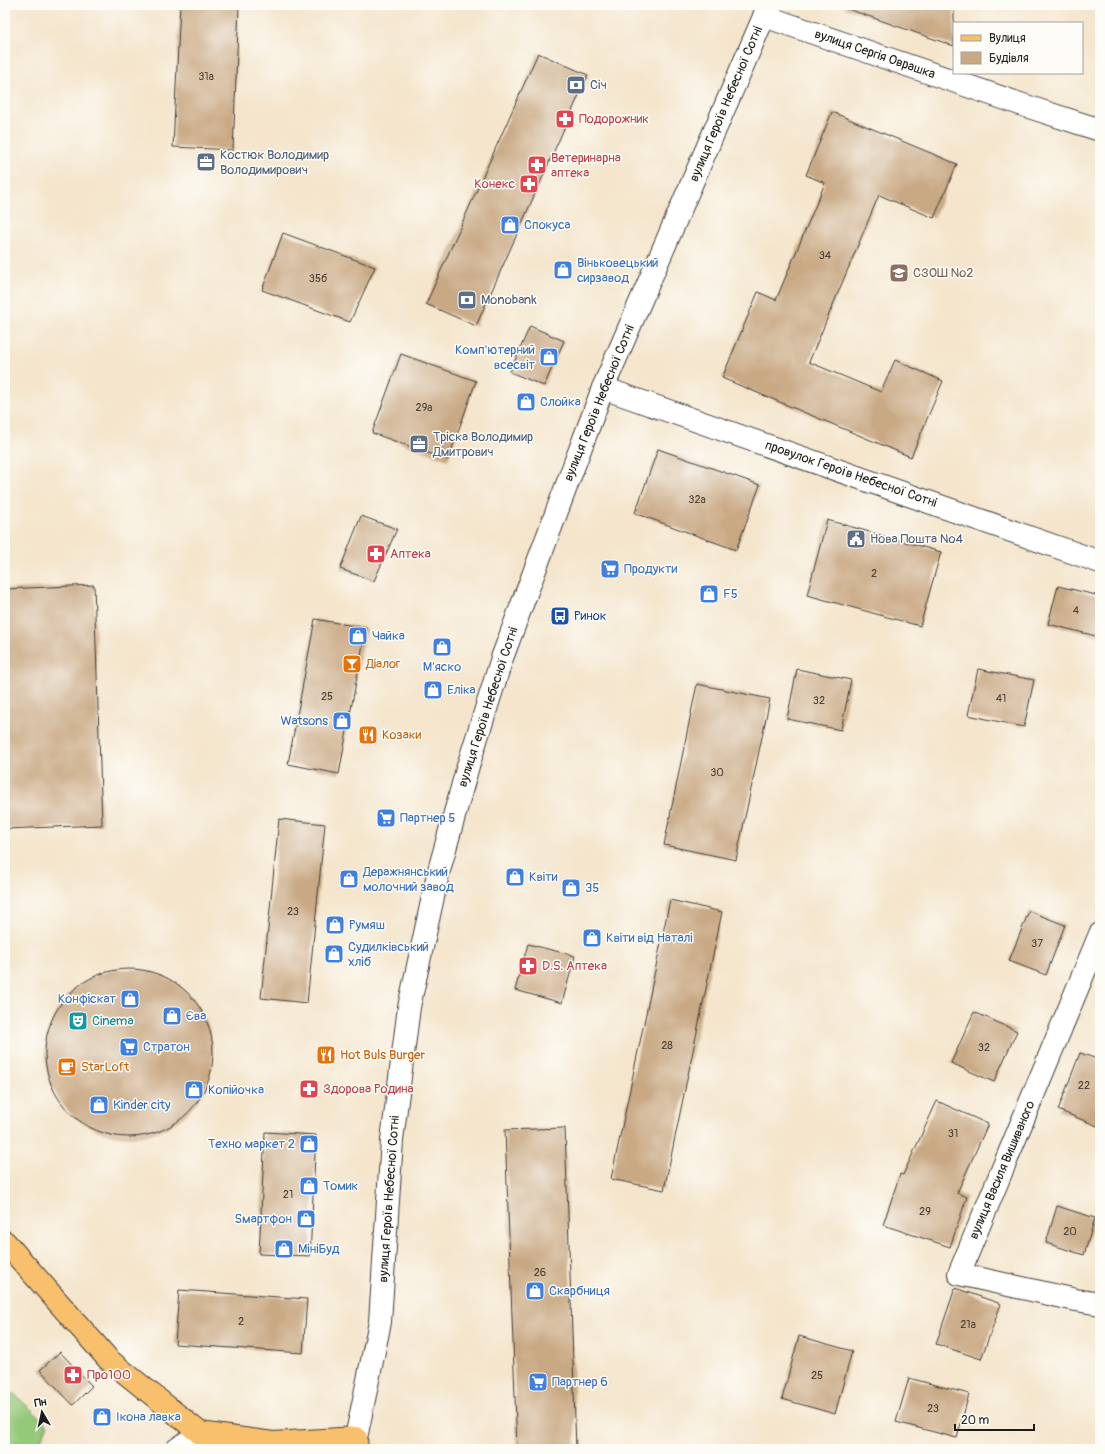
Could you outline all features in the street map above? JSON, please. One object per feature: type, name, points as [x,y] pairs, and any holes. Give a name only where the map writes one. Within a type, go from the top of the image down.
[{"type":"main road","points":[[5,1242],[109,1360],[207,1441],[357,1443]]},
{"type":"street","name":"вулиця Сергія Оврашка","points":[[766,11],[1016,103],[1100,130]]},
{"type":"street","name":"вулиця Героїв Небесної Сотні","points":[[357,1443],[380,1322],[392,1140],[409,1008],[438,874],[468,766],[502,658],[603,388],[766,11]]},
{"type":"street","name":"провулок Героїв Небесної Сотні","points":[[603,388],[1100,562]]},
{"type":"street","name":"вулиця Василя Вишиваного","points":[[1100,934],[959,1274],[1100,1304]]},
{"type":"street","points":[[177,1449],[207,1441]]},
{"type":"green space","points":[[13,1393],[48,1425],[36,1449],[5,1449],[5,1399]]},
{"type":"building","points":[[180,5],[239,5],[233,150],[173,147]]},
{"type":"building","points":[[846,5],[954,5],[953,46],[845,8]]},
{"type":"building","points":[[538,53],[588,75],[476,326],[426,304]]},
{"type":"building","points":[[832,112],[957,164],[934,218],[879,195],[809,362],[881,392],[895,360],[943,381],[911,457],[722,378],[758,292],[776,300],[825,183],[806,175]]},
{"type":"building","points":[[283,233],[375,267],[350,322],[262,290]]},
{"type":"building","points":[[530,326],[564,341],[544,386],[510,372]]},
{"type":"building","points":[[401,354],[476,381],[448,460],[372,433]]},
{"type":"building","points":[[658,449],[760,485],[736,550],[635,513]]},
{"type":"building","points":[[361,516],[397,529],[374,581],[340,569]]},
{"type":"building","points":[[827,520],[941,552],[920,626],[807,595]]},
{"type":"building","points":[[94,585],[102,825],[5,829],[5,589]]},
{"type":"building","points":[[1058,586],[1100,596],[1100,637],[1048,624]]},
{"type":"building","points":[[315,619],[366,628],[339,774],[288,764]]},
{"type":"building","points":[[797,669],[851,680],[841,730],[787,719]]},
{"type":"building","points":[[978,669],[1034,680],[1024,727],[968,715]]},
{"type":"building","points":[[697,684],[770,699],[736,860],[664,845]]},
{"type":"building","points":[[279,819],[325,824],[307,1003],[261,998]]},
{"type":"building","points":[[670,900],[722,912],[664,1190],[611,1179]]},
{"type":"building","points":[[1029,911],[1065,925],[1046,975],[1009,961]]},
{"type":"building","points":[[528,944],[575,956],[562,1003],[515,990]]},
{"type":"building","name":"Стратон","points":[[121,969],[137,969],[161,975],[176,983],[189,993],[199,1006],[207,1021],[212,1037],[212,1069],[207,1085],[199,1100],[189,1113],[176,1123],[153,1134],[137,1137],[121,1137],[97,1131],[82,1123],[69,1113],[59,1100],[48,1077],[45,1061],[45,1045],[51,1021],[59,1006],[69,993],[82,983],[105,972]]},
{"type":"building","points":[[974,1012],[1017,1031],[994,1082],[951,1063]]},
{"type":"building","points":[[1080,1053],[1100,1060],[1100,1127],[1058,1110]]},
{"type":"building","points":[[937,1101],[988,1124],[957,1193],[967,1197],[950,1247],[883,1225],[900,1174],[903,1175]]},
{"type":"building","points":[[565,1128],[576,1449],[517,1449],[505,1130]]},
{"type":"building","points":[[265,1132],[316,1135],[310,1256],[259,1254]]},
{"type":"building","points":[[1057,1206],[1095,1218],[1084,1255],[1046,1243]]},
{"type":"building","points":[[955,1288],[1001,1304],[981,1359],[936,1344]]},
{"type":"building","points":[[179,1290],[307,1299],[303,1353],[175,1344]]},
{"type":"building","points":[[799,1336],[852,1351],[835,1414],[782,1399]]},
{"type":"building","points":[[60,1352],[92,1386],[73,1405],[40,1370]]},
{"type":"building","points":[[909,1378],[969,1394],[957,1438],[896,1422]]},
{"type":"place","name":"Січ","points":[[576,85]]},
{"type":"place","name":"Подорожник","points":[[565,119]]},
{"type":"place","name":"Костюк Володимир Володимирович","points":[[206,162]]},
{"type":"place","name":"Ветеринарна аптека","points":[[537,165]]},
{"type":"place","name":"Конекс","points":[[529,184]]},
{"type":"place","name":"Спокуса","points":[[510,225]]},
{"type":"place","name":"Віньковецький сирзавод","points":[[563,270]]},
{"type":"place","name":"СЗОШ №2","points":[[899,273]]},
{"type":"place","name":"Monobank","points":[[467,300]]},
{"type":"place","name":"Комп'ютерний всесвіт","points":[[549,357]]},
{"type":"place","name":"Слойка","points":[[526,402]]},
{"type":"place","name":"Тріска Володимир Дмитрович","points":[[419,444]]},
{"type":"place","name":"Нова Пошта №4","points":[[856,539]]},
{"type":"place","name":"Аптека","points":[[376,554]]},
{"type":"place","name":"Продукти","points":[[610,569]]},
{"type":"place","name":"F5","points":[[709,594]]},
{"type":"place","name":"Ринок","points":[[560,616]]},
{"type":"place","name":"Чайка","points":[[358,636]]},
{"type":"place","name":"М'яско","points":[[442,647]]},
{"type":"place","name":"Діалог","points":[[352,664]]},
{"type":"place","name":"Еліка","points":[[433,690]]},
{"type":"place","name":"Watsons","points":[[342,721]]},
{"type":"place","name":"Козаки","points":[[368,735]]},
{"type":"place","name":"Партнер 5","points":[[386,818]]},
{"type":"place","name":"Квіти","points":[[515,877]]},
{"type":"place","name":"Деражнянський молочний завод","points":[[349,879]]},
{"type":"place","name":"35","points":[[571,888]]},
{"type":"place","name":"Румяш","points":[[335,925]]},
{"type":"place","name":"Квіти від Наталі","points":[[592,938]]},
{"type":"place","name":"Судилківський хліб","points":[[334,954]]},
{"type":"place","name":"D.S. Аптека","points":[[528,966]]},
{"type":"place","name":"Конфіскат","points":[[130,999]]},
{"type":"place","name":"Єва","points":[[172,1016]]},
{"type":"place","name":"Cinema","points":[[78,1021]]},
{"type":"place","name":"Стратон","points":[[129,1047]]},
{"type":"place","name":"Hot Buls Burger","points":[[326,1055]]},
{"type":"place","name":"StarLoft","points":[[67,1067]]},
{"type":"place","name":"Здорова Родина","points":[[309,1089]]},
{"type":"place","name":"Копійочка","points":[[194,1090]]},
{"type":"place","name":"Kinder city","points":[[99,1105]]},
{"type":"place","name":"Техно маркет 2","points":[[309,1144]]},
{"type":"place","name":"Томик","points":[[309,1186]]},
{"type":"place","name":"Sмартфон","points":[[306,1219]]},
{"type":"place","name":"МініБуд","points":[[284,1249]]},
{"type":"place","name":"Скарбниця","points":[[535,1291]]},
{"type":"place","name":"Про100","points":[[73,1375]]},
{"type":"place","name":"Партнер 6","points":[[538,1382]]},
{"type":"place","name":"Ікона лавка","points":[[102,1417]]}]
